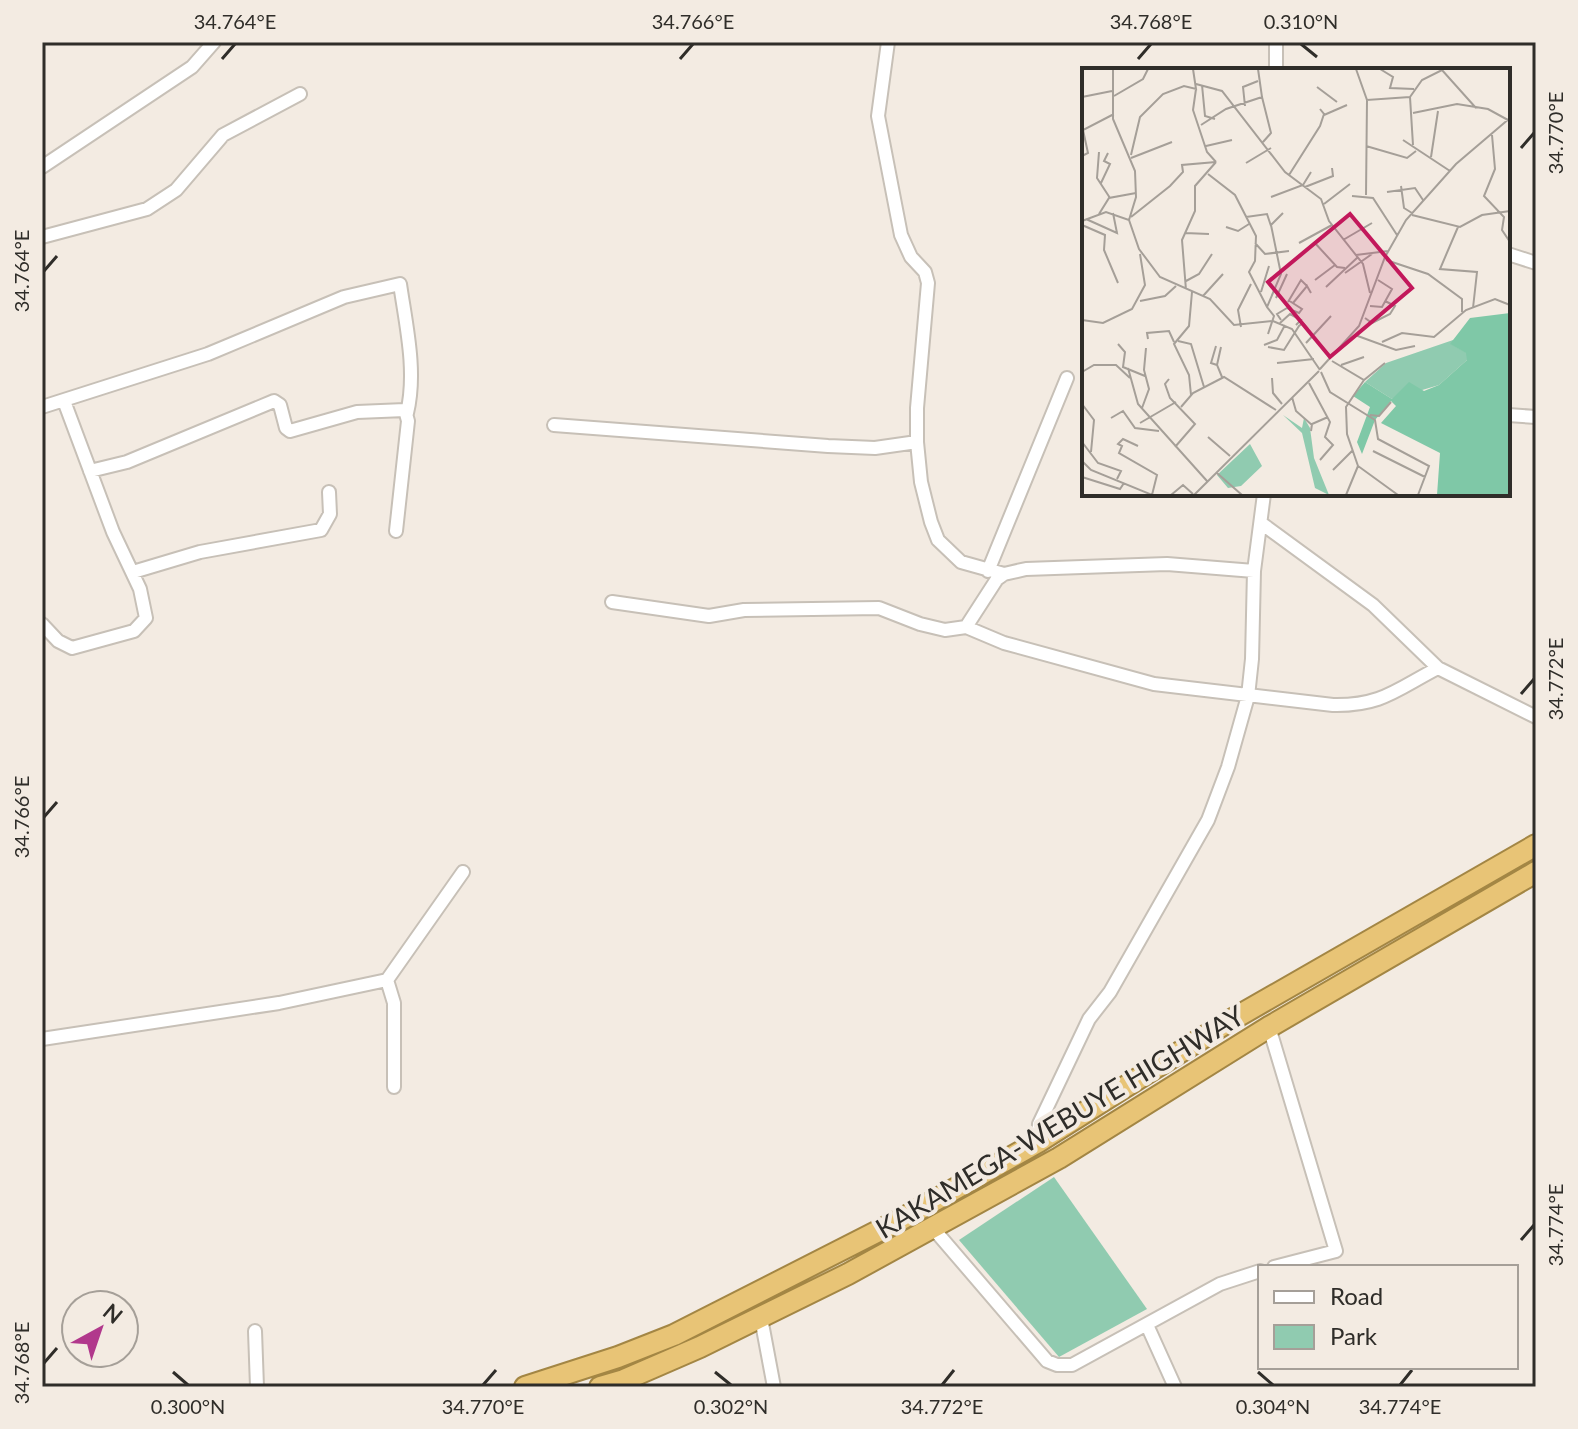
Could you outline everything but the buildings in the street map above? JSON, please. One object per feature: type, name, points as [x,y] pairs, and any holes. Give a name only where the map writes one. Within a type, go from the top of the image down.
[{"type":"highway","name":"KAKAMEGA-WEBUYE HIGHWAY","points":[[525,1387],[618,1357],[687,1329],[900,1220],[1038,1142],[1226,1023],[1536,845]]},
{"type":"highway","name":"KAKAMEGA-WEBUYE HIGHWAY","points":[[600,1387],[624,1380],[761,1318],[1059,1158],[1269,1027],[1536,872]]},
{"type":"street","points":[[42,167],[192,67],[214,42]]},
{"type":"street","points":[[888,42],[878,116],[901,235],[911,257],[925,272],[928,283],[917,442],[921,482],[938,540],[961,562],[1004,574],[1026,569],[1167,564],[1254,571]]},
{"type":"street","points":[[1276,42],[1276,68]]},
{"type":"street","points":[[42,237],[147,209],[176,190],[223,135],[300,94]]},
{"type":"street","points":[[1510,255],[1536,263]]},
{"type":"street","points":[[42,407],[208,354],[344,297],[400,284],[409,346],[410,401],[396,531]]},
{"type":"street","points":[[988,571],[1067,378]]},
{"type":"street","points":[[42,624],[58,641],[72,648],[134,631],[142,625],[147,611],[133,572],[113,532],[64,401]]},
{"type":"street","points":[[90,471],[127,462],[274,401],[280,405],[286,428],[290,431],[357,412],[398,410],[407,413]]},
{"type":"street","points":[[1510,415],[1536,417]]},
{"type":"street","points":[[554,425],[828,446],[875,448],[917,442]]},
{"type":"street","points":[[133,572],[200,552],[321,530],[330,514],[329,492]]},
{"type":"street","points":[[1038,1142],[1039,1124],[1089,1019],[1110,992],[1208,820],[1228,767],[1248,696],[1254,571],[1264,496]]},
{"type":"street","points":[[1261,523],[1373,605],[1438,668],[1536,717]]},
{"type":"street","points":[[966,627],[991,586],[1004,574]]},
{"type":"street","points":[[612,602],[709,616],[767,609],[879,608],[945,630],[966,627],[1004,643],[1154,684],[1333,705],[1368,704],[1380,700],[1438,668]]},
{"type":"street","points":[[42,1039],[279,1003],[387,980],[463,872]]},
{"type":"street","points":[[387,980],[394,1003],[394,1087]]},
{"type":"street","points":[[1269,1027],[1336,1251],[1282,1265]]},
{"type":"street","points":[[932,1227],[1047,1361],[1057,1365],[1072,1365],[1220,1284],[1258,1272]]},
{"type":"street","points":[[761,1318],[774,1387]]},
{"type":"street","points":[[1147,1325],[1175,1387]]},
{"type":"street","points":[[255,1331],[257,1387]]},
{"type":"green space","points":[[1054,1177],[1147,1309],[1059,1357],[959,1240]]}]
